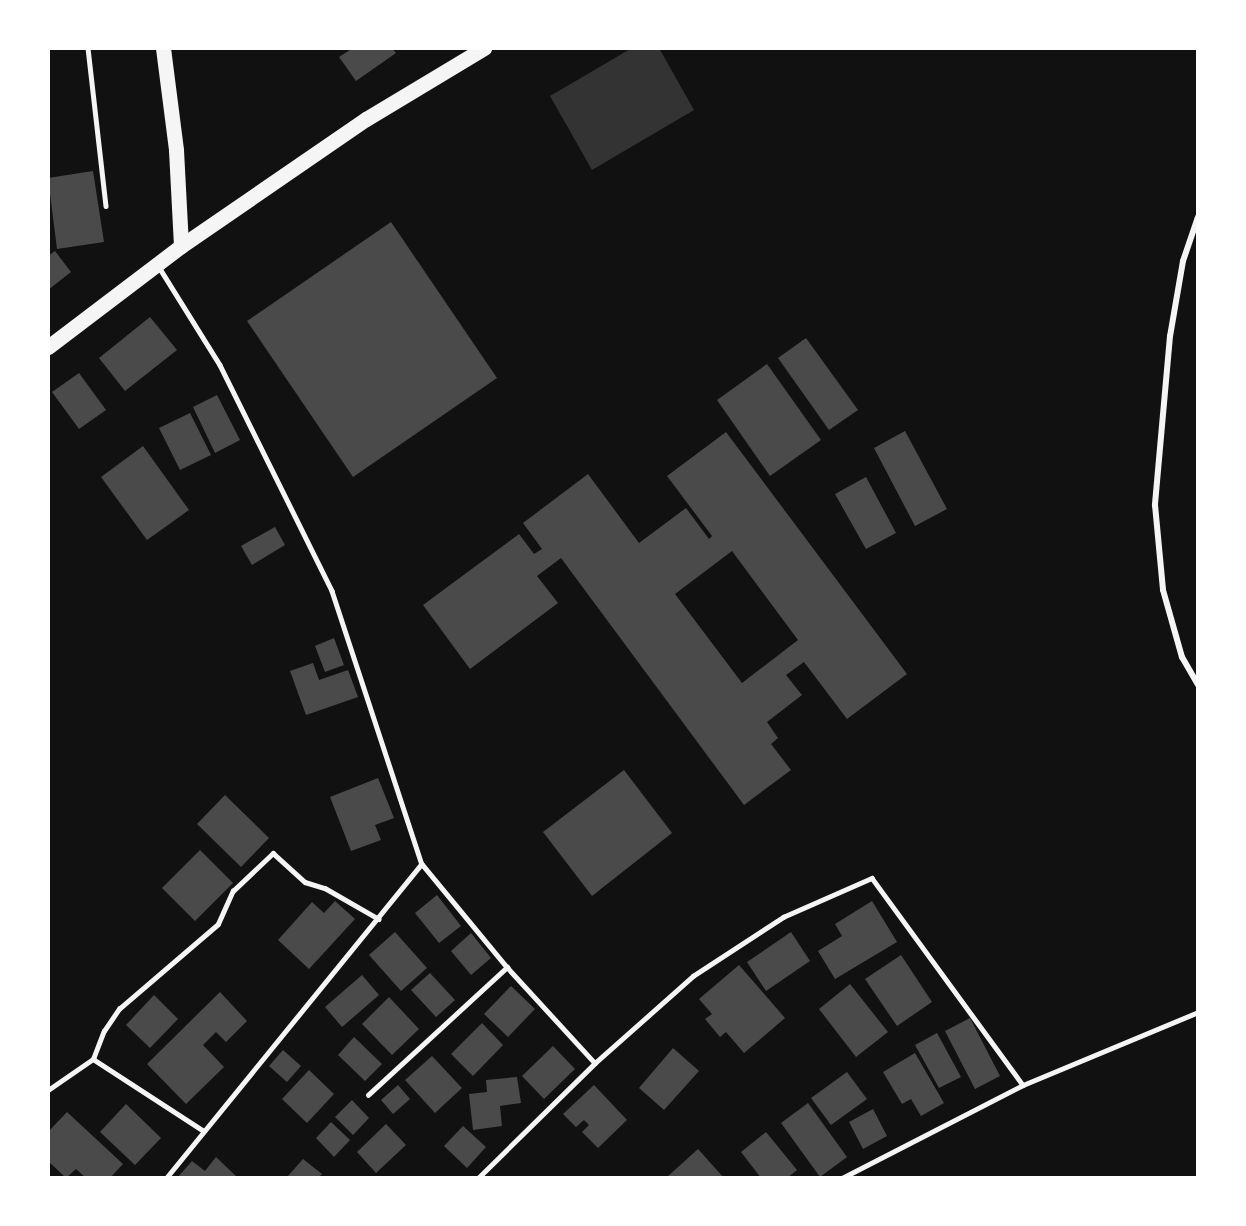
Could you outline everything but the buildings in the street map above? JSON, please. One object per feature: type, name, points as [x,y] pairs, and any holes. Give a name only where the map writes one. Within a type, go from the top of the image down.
[{"type":"main road","points":[[163,48],[176,150],[182,246]]},
{"type":"main road","points":[[48,347],[159,267],[182,246],[366,119],[484,48]]},
{"type":"street","points":[[1198,217],[1183,261],[1170,336],[1155,506],[1163,590],[1182,657],[1198,685]]},
{"type":"lane","points":[[88,48],[106,206]]},
{"type":"lane","points":[[159,267],[220,365],[332,591],[422,864],[507,967],[595,1063]]},
{"type":"lane","points":[[48,1090],[93,1059],[104,1031],[119,1009],[218,924],[233,891],[273,853],[305,882],[325,888],[379,919]]},
{"type":"lane","points":[[167,1178],[422,864]]},
{"type":"lane","points":[[478,1178],[595,1063],[693,976],[783,917],[872,878],[1023,1085]]},
{"type":"lane","points":[[368,1095],[507,967]]},
{"type":"lane","points":[[842,1178],[1023,1085],[1198,1012]]},
{"type":"lane","points":[[93,1059],[204,1131]]},
{"type":"shaded area","points":[[632,48],[659,48],[694,110],[592,170],[550,96]]}]
